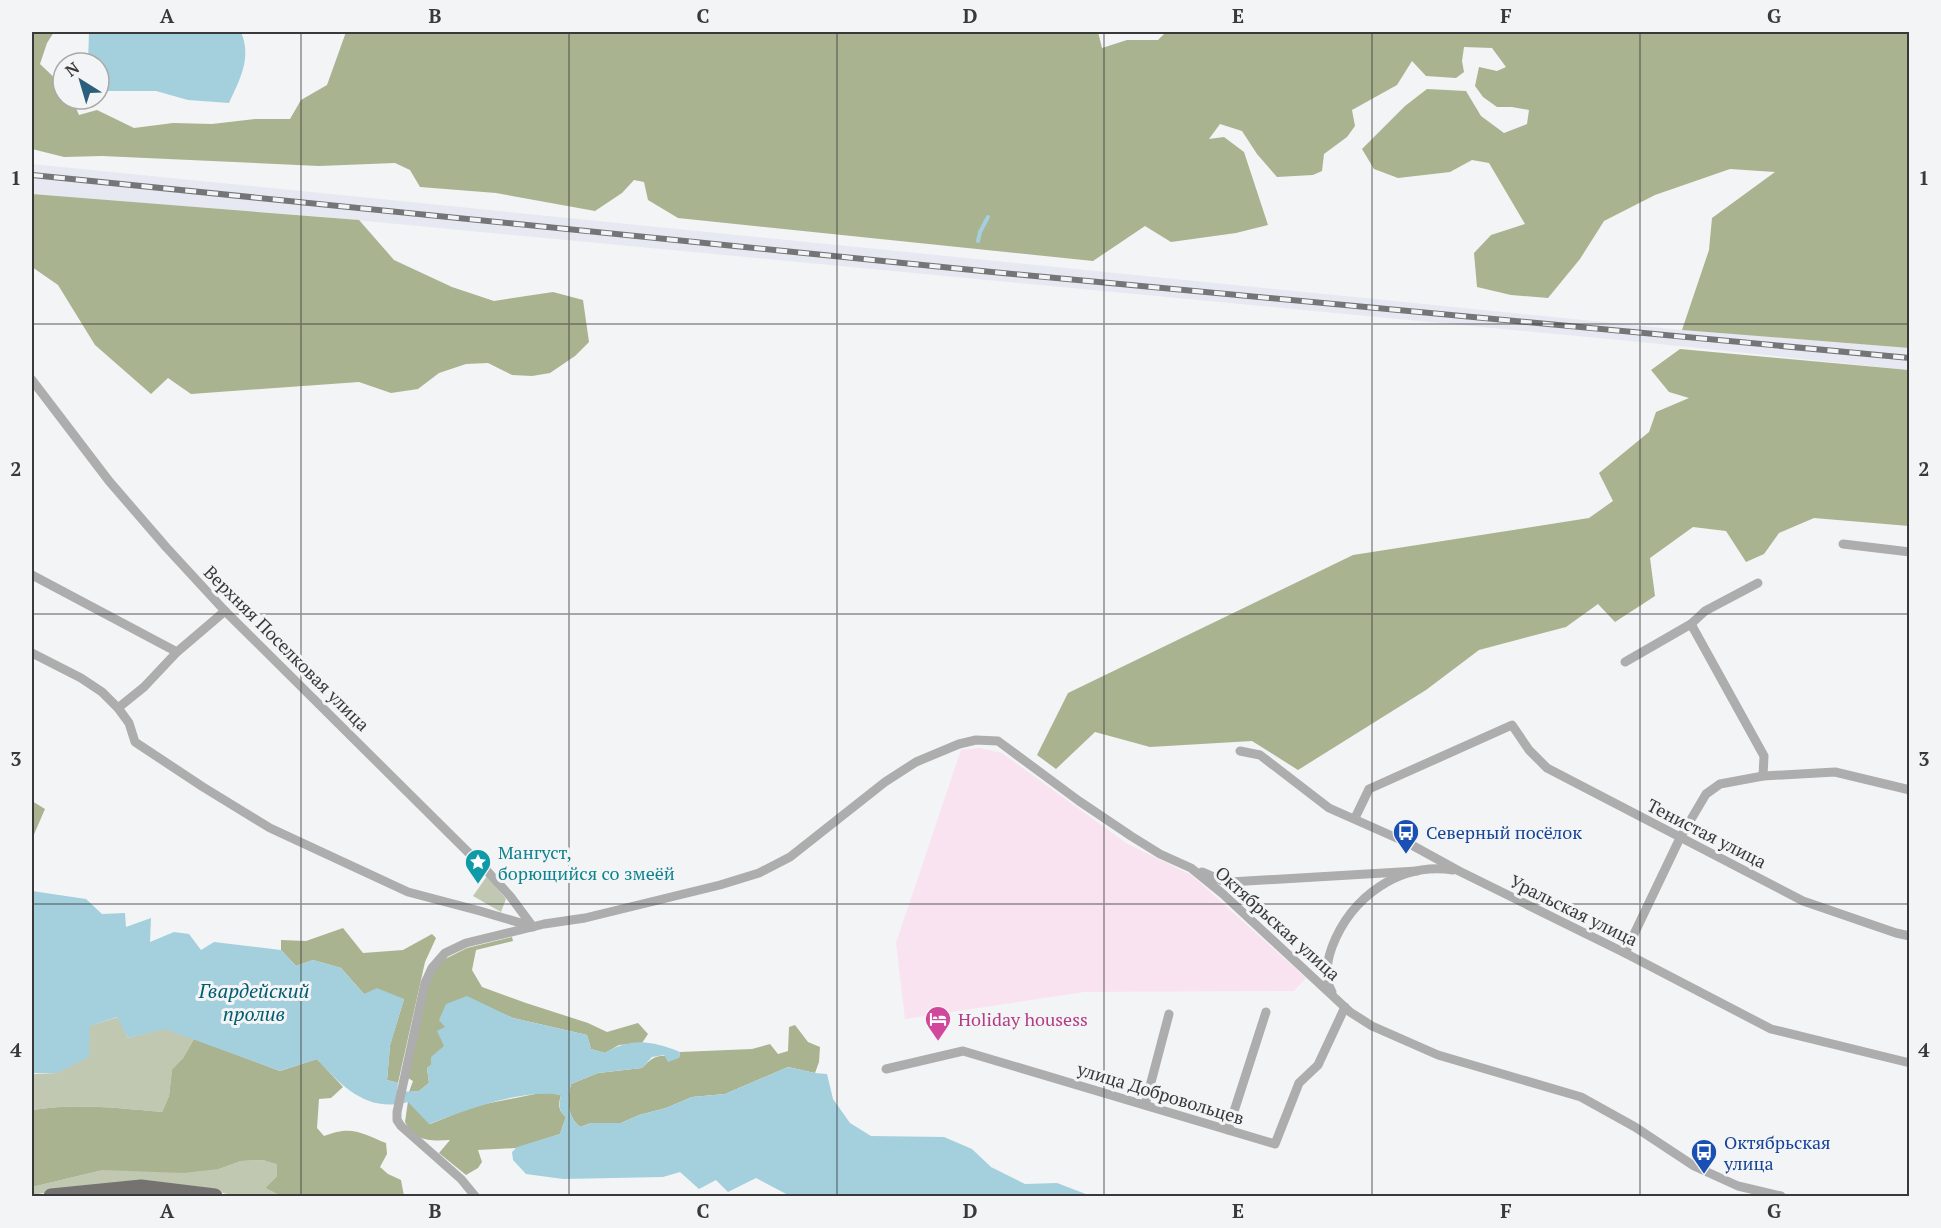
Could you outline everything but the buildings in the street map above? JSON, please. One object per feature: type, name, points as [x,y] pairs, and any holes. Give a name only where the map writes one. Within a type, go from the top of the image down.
[{"type":"main road","points":[[51,1197],[141,1187],[215,1197]]},
{"type":"street","name":"Верхняя Поселковая улица","points":[[32,380],[109,481],[166,548],[225,611],[488,872],[510,896],[533,927]]},
{"type":"street","points":[[1843,544],[1910,552]]},
{"type":"street","points":[[32,575],[177,652]]},
{"type":"street","points":[[1625,662],[1691,624],[1706,611],[1758,583]]},
{"type":"street","points":[[118,708],[144,687],[177,652],[225,611]]},
{"type":"street","points":[[1691,624],[1764,756],[1763,776]]},
{"type":"street","points":[[32,653],[81,678],[102,692],[129,723],[135,742],[270,828],[408,892],[480,910],[533,927]]},
{"type":"street","name":"Тенистая улица","points":[[1355,818],[1369,789],[1512,725],[1529,750],[1547,768],[1803,901],[1910,936]]},
{"type":"street","name":"Октябрьская улица","points":[[533,927],[585,918],[727,884],[759,873],[790,856],[885,782],[916,762],[958,744],[976,740],[998,741],[1131,836],[1191,868],[1345,1007],[1372,1026],[1438,1055],[1581,1097],[1635,1127],[1694,1166],[1738,1186],[1781,1197]]},
{"type":"street","name":"Уральская улица","points":[[1240,751],[1260,755],[1329,808],[1408,843],[1459,871],[1625,952],[1771,1029],[1910,1063]]},
{"type":"street","points":[[1625,952],[1680,838],[1706,794],[1720,784],[1763,776],[1834,772],[1910,790]]},
{"type":"street","points":[[1191,868],[1230,882],[1443,869],[1459,871]]},
{"type":"street","points":[[1333,994],[1328,982],[1328,963],[1335,940],[1346,918],[1361,900],[1380,886],[1390,880],[1417,871]]},
{"type":"street","points":[[475,1197],[461,1179],[400,1126],[397,1112],[425,983],[437,962],[445,953],[459,946],[533,927]]},
{"type":"street","name":"улица Добровольцев","points":[[886,1069],[963,1051],[1275,1144],[1299,1083],[1318,1065],[1345,1007]]},
{"type":"street","points":[[1228,1130],[1266,1012]]},
{"type":"street","points":[[1145,1105],[1169,1014]]},
{"type":"shaded area","points":[[32,164],[1682,330],[1909,348],[1909,370],[1630,341],[324,217],[32,194]]},
{"type":"shaded area","points":[[980,748],[1002,753],[1126,843],[1191,875],[1306,978],[1294,991],[1084,992],[905,1019],[896,943],[961,750]]},
{"type":"green space","points":[[32,32],[54,32],[47,43],[40,64],[51,75],[51,111],[77,111],[79,115],[99,111],[134,128],[173,123],[212,124],[255,119],[290,119],[301,100],[327,85],[346,32],[1098,32],[1102,48],[1127,40],[1158,40],[1166,32],[1909,32],[1909,348],[1682,330],[1709,250],[1712,218],[1775,172],[1730,169],[1655,195],[1604,221],[1580,259],[1548,298],[1511,295],[1477,287],[1474,253],[1491,235],[1525,224],[1489,163],[1472,160],[1450,172],[1398,178],[1374,169],[1362,149],[1405,106],[1427,89],[1466,91],[1481,116],[1504,133],[1527,124],[1529,110],[1497,107],[1483,97],[1475,86],[1479,67],[1497,71],[1506,67],[1492,48],[1464,47],[1462,61],[1464,72],[1456,78],[1426,76],[1412,61],[1397,85],[1352,110],[1355,126],[1347,137],[1324,154],[1322,171],[1313,175],[1277,177],[1257,154],[1242,131],[1220,124],[1209,139],[1224,137],[1244,152],[1268,225],[1236,233],[1171,242],[1145,226],[1093,261],[678,218],[648,200],[644,182],[634,180],[622,193],[595,211],[496,193],[420,187],[410,170],[395,163],[319,166],[102,156],[64,157],[32,149]]},
{"type":"green space","points":[[32,194],[359,220],[394,260],[452,287],[494,301],[553,292],[583,300],[589,342],[575,356],[550,373],[532,376],[512,375],[488,363],[466,364],[439,373],[418,389],[391,393],[359,382],[191,394],[168,378],[151,394],[95,345],[58,285],[32,267]]},
{"type":"green space","points":[[1680,349],[1909,370],[1909,526],[1814,518],[1779,533],[1764,554],[1746,562],[1726,531],[1693,527],[1650,558],[1655,596],[1615,622],[1598,604],[1566,627],[1479,650],[1426,690],[1298,770],[1252,741],[1150,747],[1095,732],[1056,769],[1037,755],[1068,693],[1353,555],[1589,518],[1613,501],[1599,473],[1649,432],[1656,412],[1689,398],[1669,392],[1651,370]]},
{"type":"green space","points":[[32,801],[45,809],[32,839]]},
{"type":"green space","points":[[487,876],[506,899],[501,912],[473,896]]},
{"type":"green space","points":[[343,928],[363,953],[403,950],[432,934],[436,938],[425,962],[398,1083],[387,1080],[390,1045],[404,999],[364,994],[341,968],[313,960],[296,966],[281,950],[281,940],[306,941]]},
{"type":"green space","points":[[512,937],[513,941],[476,950],[472,970],[482,987],[588,1023],[607,1032],[638,1023],[648,1034],[642,1043],[619,1045],[605,1053],[591,1049],[587,1035],[513,1018],[466,997],[445,1027],[444,1046],[427,1068],[429,1083],[419,1091],[409,1092],[413,1081],[408,1078],[429,980],[441,961],[467,948]]},
{"type":"green space","points":[[118,1017],[128,1038],[165,1028],[194,1039],[172,1071],[169,1096],[162,1112],[81,1107],[32,1110],[32,1074],[57,1073],[89,1026]]},
{"type":"green space","points":[[795,1025],[808,1042],[820,1047],[819,1062],[815,1073],[788,1067],[725,1094],[692,1097],[621,1123],[591,1123],[580,1127],[570,1113],[571,1084],[598,1073],[642,1068],[658,1056],[679,1058],[680,1052],[752,1049],[770,1044],[778,1054],[788,1051],[789,1027]]},
{"type":"green space","points":[[194,1039],[280,1071],[317,1059],[343,1087],[331,1098],[319,1099],[317,1128],[324,1136],[349,1131],[363,1133],[386,1143],[387,1154],[380,1167],[401,1180],[404,1196],[281,1196],[265,1188],[277,1176],[277,1164],[263,1160],[241,1161],[219,1169],[183,1173],[103,1170],[32,1187],[32,1110],[81,1107],[162,1112],[169,1096],[172,1070],[183,1058]]},
{"type":"green space","points":[[545,1092],[561,1095],[559,1107],[566,1117],[560,1134],[516,1148],[478,1150],[482,1162],[478,1168],[466,1175],[439,1153],[450,1140],[430,1140],[419,1137],[409,1129],[405,1122],[408,1101],[430,1124],[475,1106]]},
{"type":"green space","points":[[263,1160],[277,1163],[277,1176],[265,1188],[281,1196],[236,1196],[210,1190],[86,1186],[32,1195],[32,1187],[103,1170],[219,1169],[241,1161]]},
{"type":"water","points":[[89,32],[241,32],[245,60],[229,103],[188,100],[156,91],[111,91],[111,51],[88,51]]},
{"type":"water","name":"Гвардейский пролив","points":[[32,891],[86,899],[102,914],[125,913],[126,927],[151,918],[150,942],[174,932],[189,934],[201,950],[214,942],[281,950],[296,966],[313,960],[341,968],[364,994],[377,988],[404,999],[390,1046],[387,1080],[398,1083],[397,1092],[419,1091],[429,1083],[427,1068],[431,1065],[431,1057],[444,1046],[437,1031],[445,1027],[439,1020],[446,1004],[467,996],[513,1018],[587,1035],[591,1049],[605,1053],[624,1045],[642,1042],[680,1052],[679,1058],[668,1062],[664,1055],[652,1057],[642,1068],[598,1073],[571,1084],[570,1113],[580,1127],[591,1123],[621,1123],[692,1097],[725,1094],[788,1067],[827,1074],[833,1099],[850,1123],[871,1136],[944,1137],[972,1149],[991,1167],[1025,1184],[1057,1183],[1091,1196],[790,1196],[756,1178],[728,1192],[716,1180],[699,1189],[680,1172],[663,1177],[563,1179],[526,1174],[513,1160],[512,1152],[517,1147],[560,1134],[566,1117],[560,1107],[561,1095],[512,1097],[429,1124],[408,1102],[380,1104],[357,1095],[336,1079],[317,1059],[280,1071],[165,1029],[128,1038],[117,1017],[90,1026],[89,1057],[57,1073],[32,1073]]},
{"type":"waterway","points":[[978,241],[988,217]]},
{"type":"railway","points":[[32,175],[992,272],[1910,358]]},
{"type":"place","name":"Северный посёлок","points":[[1406,855]]},
{"type":"place","name":"Мангуст, борющийся со змеёй","points":[[478,885]]},
{"type":"place","name":"Holiday housess","points":[[938,1042]]},
{"type":"place","name":"Октябрьская улица","points":[[1704,1175]]}]
